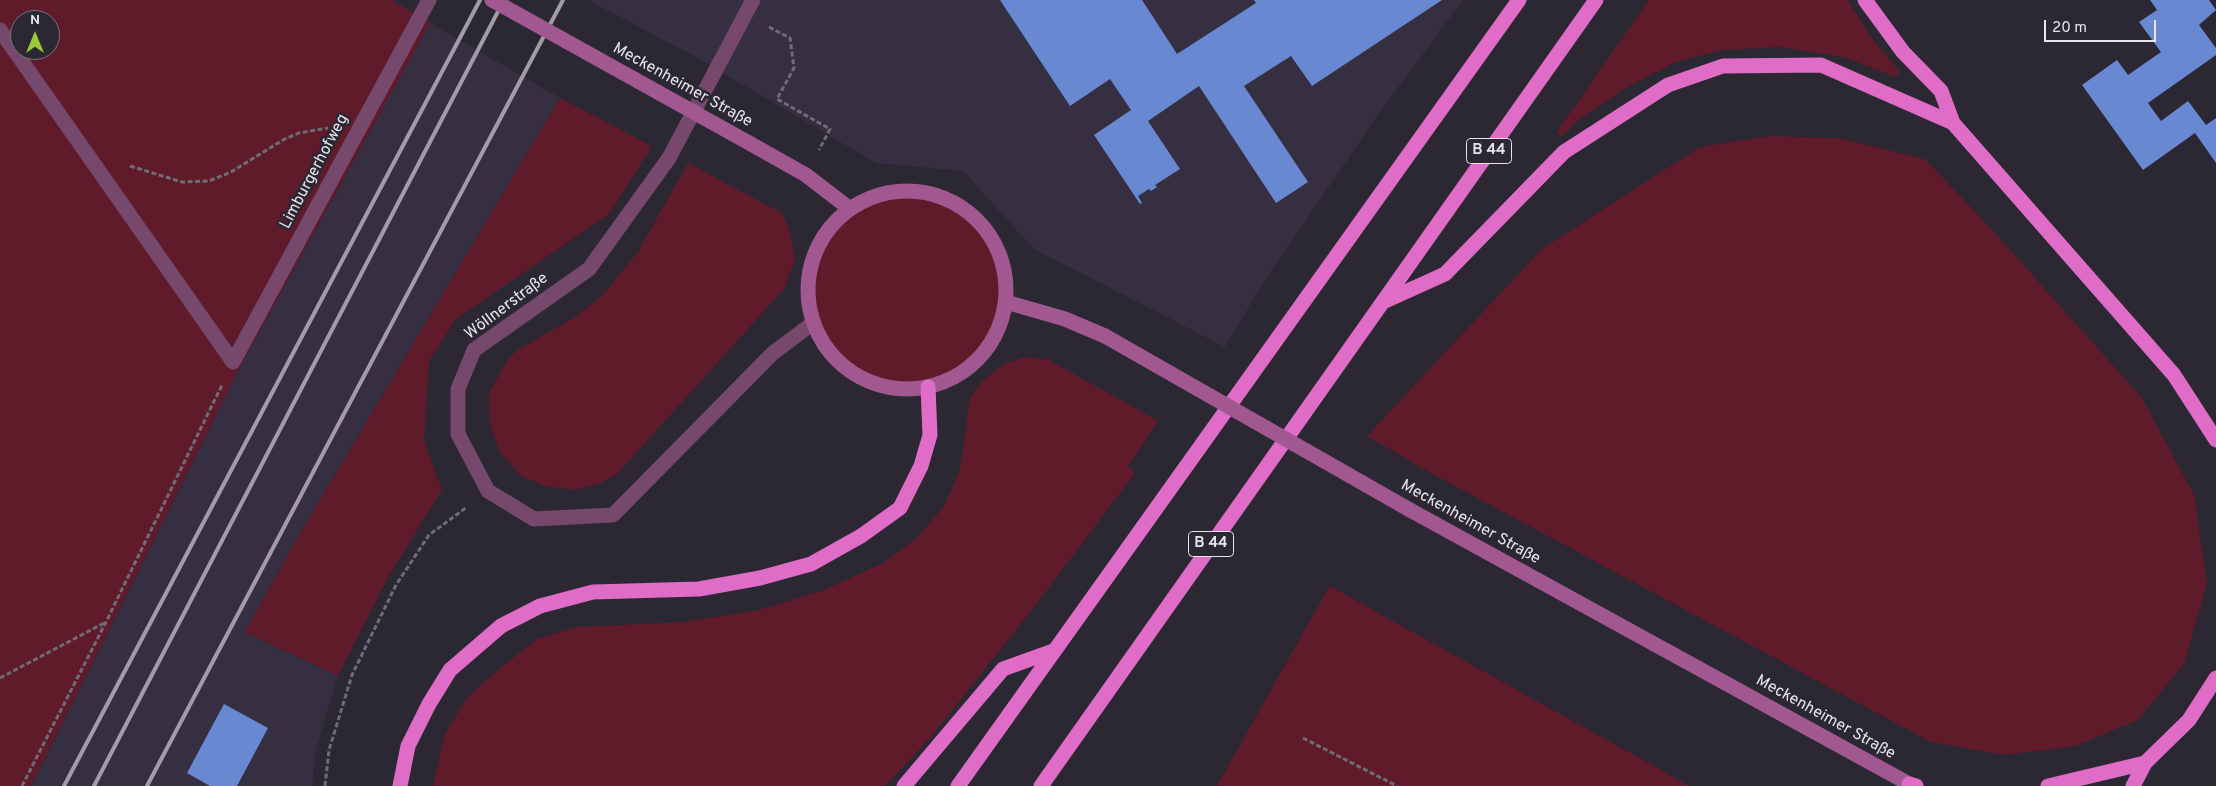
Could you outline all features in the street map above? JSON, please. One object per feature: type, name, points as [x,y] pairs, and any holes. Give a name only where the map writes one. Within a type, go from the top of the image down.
[{"type":"highway","points":[[958,786],[1053,651],[1256,371],[1518,0]]},
{"type":"highway","name":"B 44","points":[[1041,786],[1596,0]]},
{"type":"highway","points":[[1866,0],[1903,52],[1941,91],[1953,123],[2174,375],[2216,440]]},
{"type":"highway","points":[[1382,302],[1445,274],[1564,152],[1668,85],[1723,66],[1821,65],[1953,123]]},
{"type":"highway","points":[[402,781],[408,746],[450,670],[501,626],[540,606],[592,592],[699,589],[760,578],[810,564],[860,536],[900,508],[921,466],[930,434],[928,386]]},
{"type":"highway","points":[[904,786],[1003,669],[1053,651]]},
{"type":"highway","points":[[2133,786],[2145,763],[2189,720],[2216,678]]},
{"type":"highway","points":[[2048,786],[2145,763]]},
{"type":"street","name":"Limburgerhofweg","points":[[233,362],[429,0]]},
{"type":"street","name":"Meckenheimer Straße","points":[[492,0],[806,175],[850,209]]},
{"type":"street","name":"Wöllnerstraße","points":[[488,491],[458,434],[458,389],[474,350],[589,269],[669,158],[749,7]]},
{"type":"street","points":[[0,30],[233,362]]},
{"type":"street","points":[[906,191],[929,193],[959,204],[988,232],[998,249],[1005,268],[1006,302],[1000,325],[980,356],[960,373],[938,384],[910,389],[891,387],[870,382],[855,374],[830,352],[813,323],[807,303],[807,279],[816,250],[828,232],[850,209],[867,199],[906,191]]},
{"type":"street","name":"Meckenheimer Straße","points":[[1006,302],[1065,318],[1105,336],[1410,510],[1913,785]]},
{"type":"street","points":[[488,491],[534,519],[613,515],[773,353],[813,323]]},
{"type":"path","points":[[749,7],[790,38],[794,68],[777,99],[830,129],[806,175]]},
{"type":"path","points":[[128,166],[182,182],[209,181],[230,172],[283,140],[299,133],[362,123]]},
{"type":"path","points":[[22,786],[106,622],[233,362]]},
{"type":"path","points":[[324,786],[329,750],[352,675],[396,585],[430,535],[488,491]]},
{"type":"path","points":[[0,678],[106,622]]},
{"type":"path","points":[[1304,738],[1397,786]]},
{"type":"shaded area","points":[[0,0],[392,0],[430,23],[242,363],[31,786],[0,786]]},
{"type":"shaded area","points":[[588,0],[1463,0],[1379,113],[1262,285],[1225,347],[1034,249],[963,171],[876,163],[694,56]]},
{"type":"shaded area","points":[[1649,0],[1848,0],[1870,36],[1900,72],[1896,77],[1844,57],[1779,47],[1721,50],[1676,62],[1627,87],[1577,121],[1562,136],[1556,133]]},
{"type":"shaded area","points":[[430,23],[560,98],[296,540],[245,632],[338,676],[316,749],[312,786],[31,786],[242,363]]},
{"type":"shaded area","points":[[560,98],[652,146],[609,214],[456,319],[429,361],[424,440],[442,490],[387,579],[338,676],[245,632],[296,540]]},
{"type":"shaded area","points":[[1770,136],[1838,138],[1925,159],[1995,233],[2142,398],[2194,495],[2207,583],[2184,664],[2138,720],[2075,746],[2005,755],[1931,742],[1431,473],[1367,436],[1542,249],[1700,147]]},
{"type":"shaded area","points":[[688,163],[782,213],[789,229],[795,259],[784,289],[617,474],[598,484],[574,490],[545,486],[521,476],[500,452],[490,424],[489,393],[506,362],[516,351],[578,315],[603,295],[638,252]]},
{"type":"shaded area","points":[[897,191],[917,191],[936,195],[954,203],[970,213],[984,227],[1002,261],[1006,290],[1002,319],[994,337],[984,353],[970,367],[936,385],[917,389],[897,389],[878,385],[860,377],[844,367],[830,353],[812,319],[808,300],[808,280],[812,261],[820,243],[830,227],[844,213],[878,195]]},
{"type":"shaded area","points":[[1024,357],[1049,360],[1158,421],[1128,466],[1135,473],[1035,606],[931,737],[885,786],[433,786],[445,733],[469,696],[537,639],[577,627],[684,622],[759,610],[824,590],[885,562],[919,536],[944,506],[960,470],[970,399],[983,380],[1003,365]]},
{"type":"shaded area","points":[[1330,586],[1690,786],[1217,786]]},
{"type":"building","points":[[1000,0],[1142,0],[1177,54],[1256,3],[1254,0],[1442,0],[1312,86],[1291,56],[1244,86],[1308,182],[1276,203],[1199,86],[1148,121],[1180,169],[1155,185],[1157,187],[1151,191],[1149,189],[1138,196],[1142,203],[1140,204],[1094,135],[1131,110],[1110,79],[1070,106]]},
{"type":"building","points":[[2150,0],[2209,0],[2216,10],[2199,25],[2216,48],[2216,55],[2148,103],[2161,121],[2188,101],[2206,125],[2216,118],[2216,163],[2195,133],[2143,170],[2082,85],[2117,60],[2128,75],[2161,52],[2139,22],[2157,10]]},
{"type":"building","points":[[224,704],[268,728],[237,786],[210,786],[187,773]]},
{"type":"railway","points":[[64,786],[480,0]]},
{"type":"railway","points":[[94,786],[504,0]]},
{"type":"railway","points":[[147,786],[563,0]]}]
